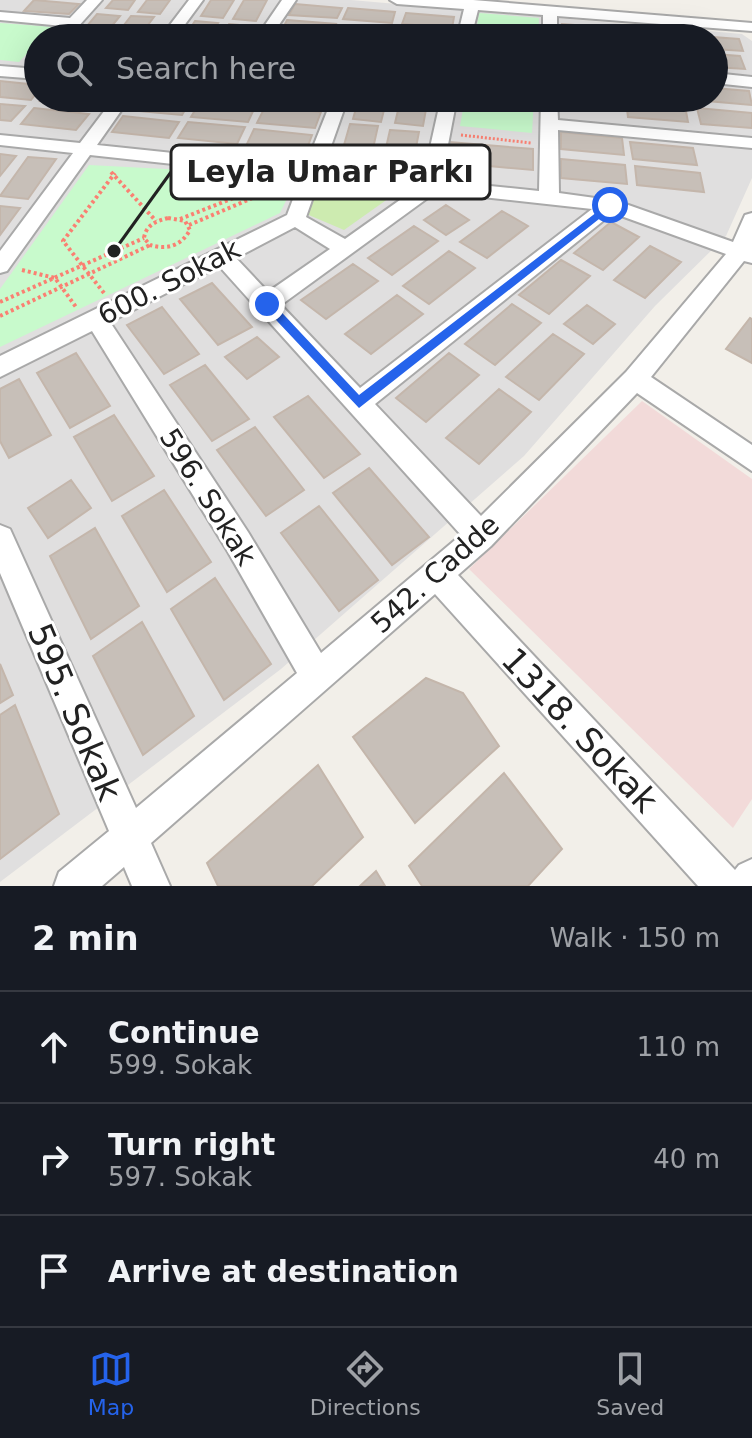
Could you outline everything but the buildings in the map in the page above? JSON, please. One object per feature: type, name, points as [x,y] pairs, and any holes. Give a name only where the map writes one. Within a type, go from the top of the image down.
[{"type":"street","points":[[0,16],[74,23],[95,0]]},
{"type":"street","points":[[178,24],[196,0]]},
{"type":"street","points":[[273,24],[289,0]]},
{"type":"street","points":[[397,0],[714,24]]},
{"type":"street","points":[[467,24],[472,4]]},
{"type":"street","points":[[550,11],[550,24]]},
{"type":"street","points":[[728,25],[752,27]]},
{"type":"street","points":[[0,71],[24,73]]},
{"type":"street","points":[[728,79],[752,82]]},
{"type":"street","points":[[0,265],[112,112]]},
{"type":"street","points":[[334,112],[306,173],[295,219],[347,249]]},
{"type":"street","points":[[267,304],[430,188],[445,112]]},
{"type":"street","points":[[549,112],[549,199]]},
{"type":"street","points":[[549,124],[752,143]]},
{"type":"street","points":[[0,140],[610,205],[746,254]]},
{"type":"street","points":[[359,403],[610,205]]},
{"type":"street","name":"600. Sokak","points":[[0,367],[96,311],[222,256],[295,219]]},
{"type":"street","name":"542. Cadde","points":[[73,886],[481,536],[635,379],[746,254],[752,220]]},
{"type":"street","points":[[222,256],[481,536]]},
{"type":"street","name":"596. Sokak","points":[[96,311],[317,677]]},
{"type":"street","points":[[635,379],[752,459]]},
{"type":"street","name":"595. Sokak","points":[[0,539],[151,886]]},
{"type":"street","name":"1318. Sokak","points":[[437,574],[724,886]]},
{"type":"street","points":[[747,886],[752,878]]},
{"type":"path","points":[[440,133],[549,145]]},
{"type":"path","points":[[85,149],[156,221]]},
{"type":"path","points":[[112,173],[126,174]]},
{"type":"path","points":[[96,311],[90,274],[63,241],[112,173]]},
{"type":"path","points":[[144,238],[146,229],[156,221],[180,219],[306,173]]},
{"type":"path","points":[[189,225],[306,173]]},
{"type":"path","points":[[184,181],[255,190]]},
{"type":"path","points":[[180,219],[189,225]]},
{"type":"path","points":[[144,238],[150,245],[164,248],[179,244],[189,235],[189,225]]},
{"type":"path","points":[[0,302],[144,238]]},
{"type":"path","points":[[0,316],[150,245]]},
{"type":"path","points":[[0,265],[55,278],[62,287],[96,311]]},
{"type":"shaded area","points":[[0,0],[351,0],[627,24],[24,24],[24,112],[728,112],[728,33],[742,34],[752,41],[752,178],[726,236],[655,306],[524,456],[281,669],[0,882]]},
{"type":"shaded area","points":[[642,401],[752,479],[752,799],[733,828],[469,569]]},
{"type":"green space","points":[[479,13],[539,18],[539,24],[477,24]]},
{"type":"green space","points":[[0,23],[24,25],[24,57],[19,62],[0,60]]},
{"type":"green space","points":[[462,112],[533,112],[532,133],[460,126]]},
{"type":"green space","points":[[89,165],[298,176],[280,213],[0,347],[0,289]]},
{"type":"green space","points":[[323,182],[399,191],[344,230],[304,213]]},
{"type":"place","name":"Leyla Umar Parkı","points":[[114,251]]},
{"type":"route","points":[[267,304],[359,403],[610,205]]}]
